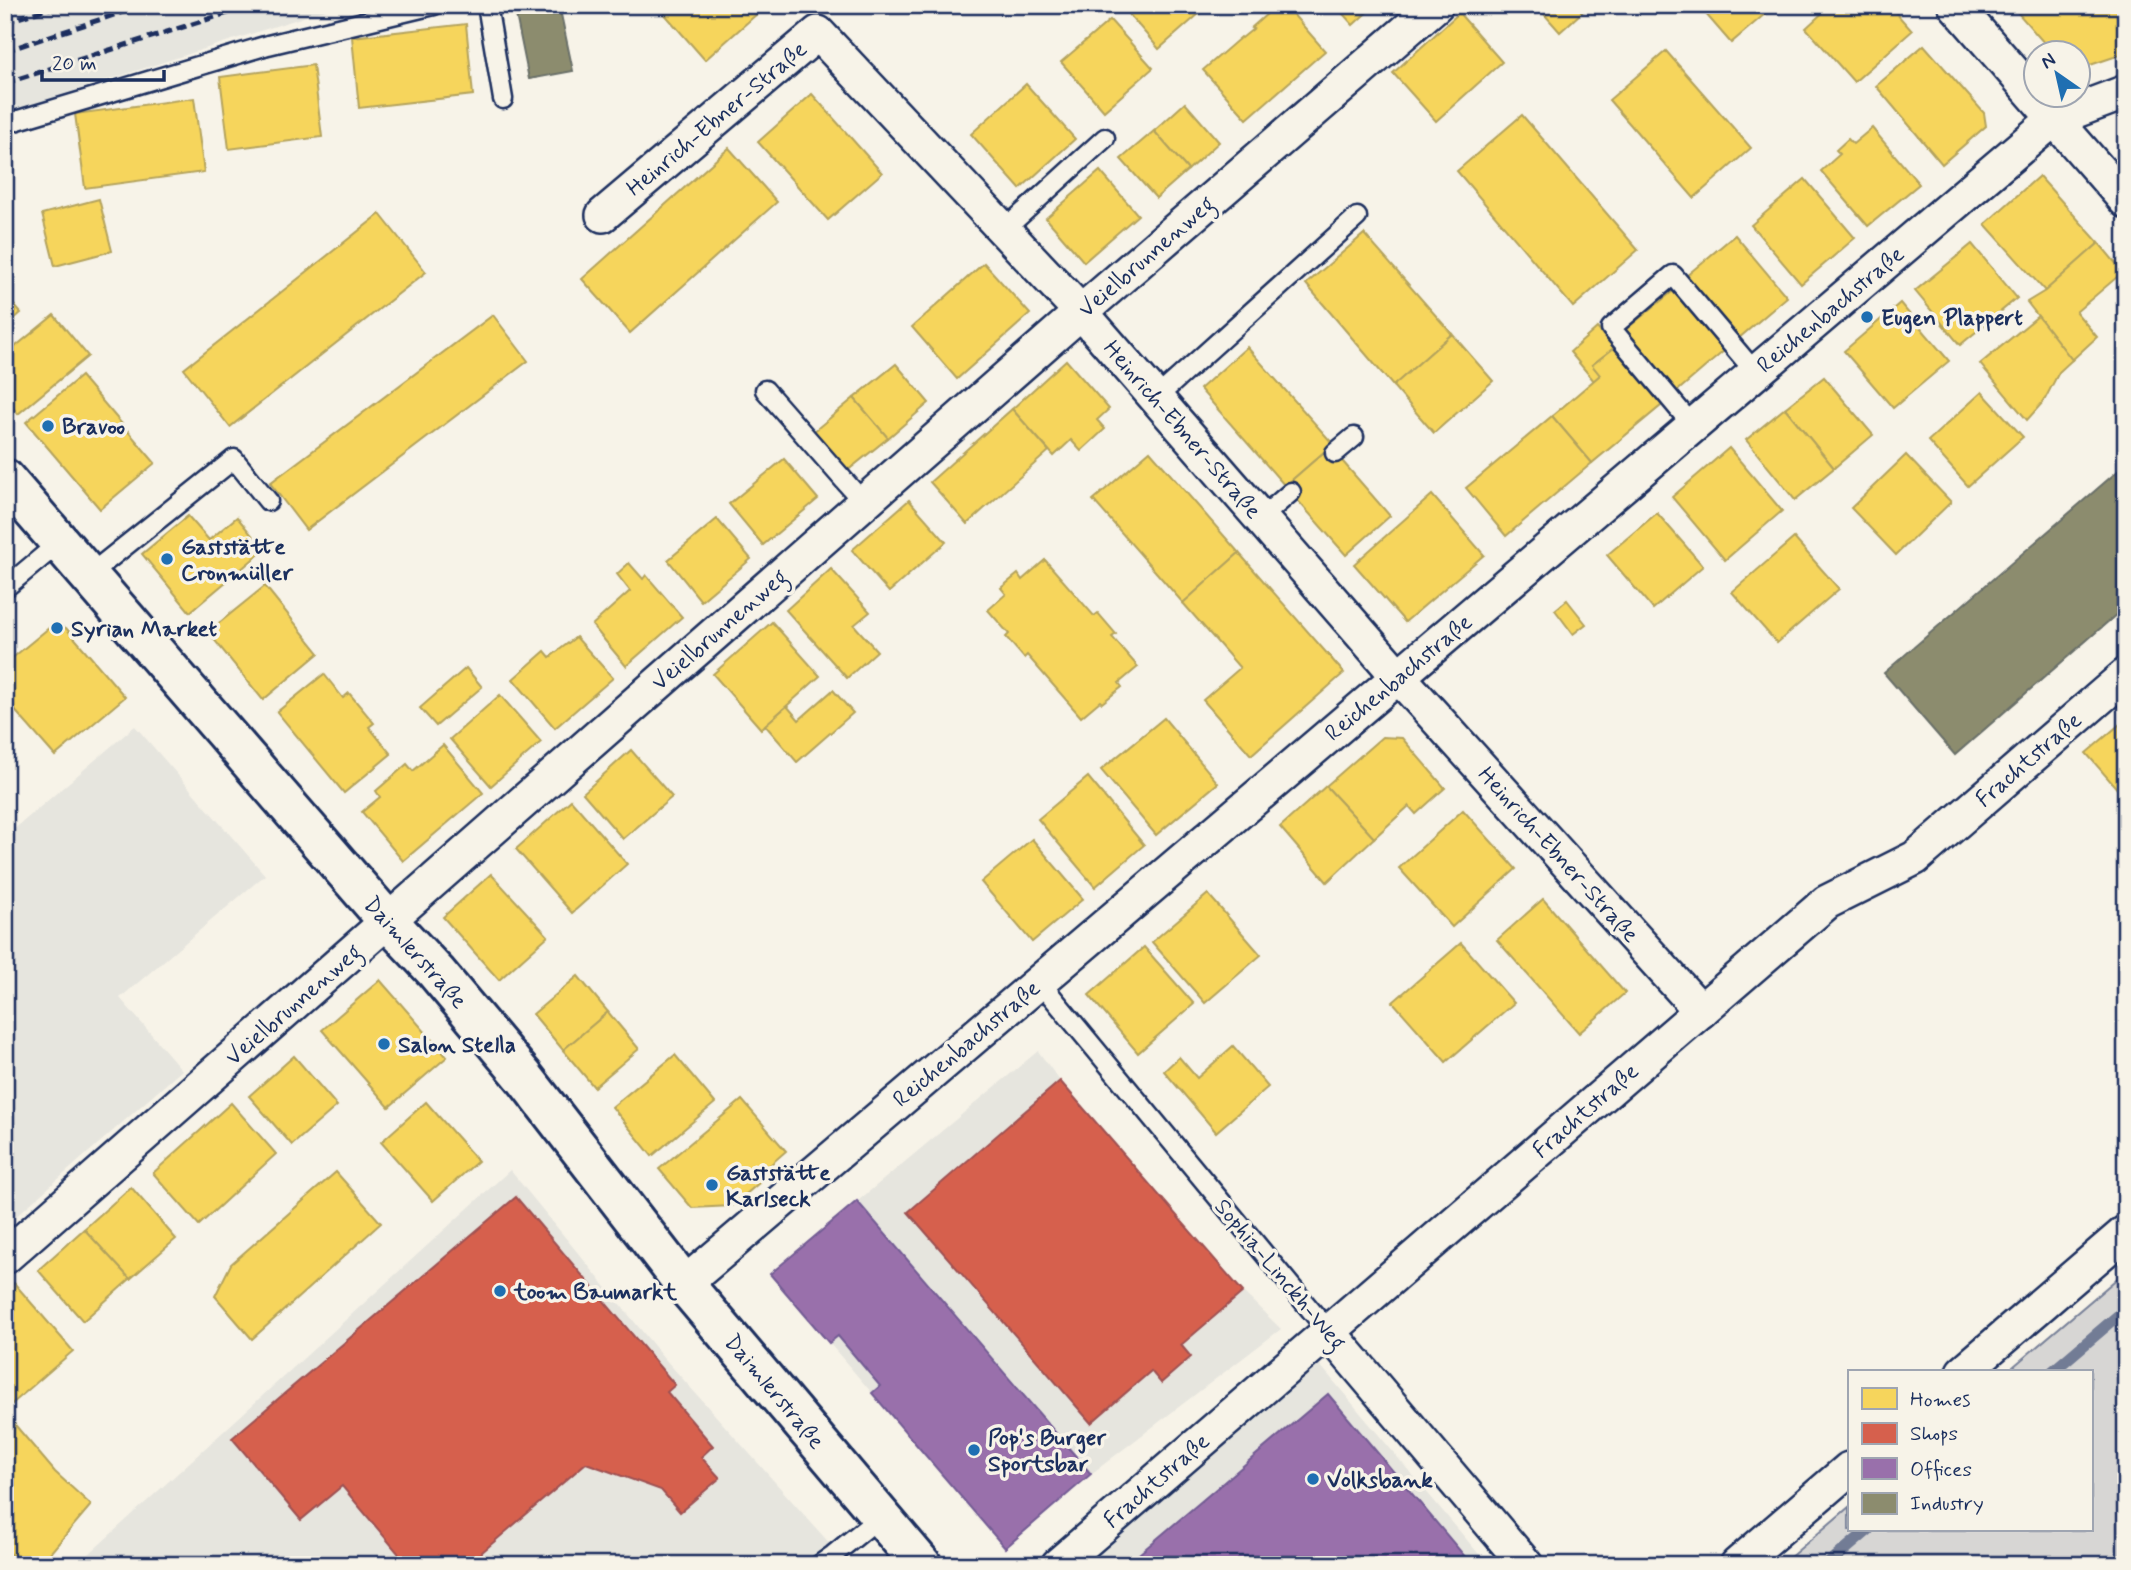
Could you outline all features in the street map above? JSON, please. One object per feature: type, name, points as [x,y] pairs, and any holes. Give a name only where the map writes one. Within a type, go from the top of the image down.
[{"type":"street","name":"Veielbrunnenweg","points":[[5,1256],[863,502],[1436,5]]},
{"type":"street","points":[[1960,7],[2126,201]]},
{"type":"street","name":"Heinrich-Ebner-Straße","points":[[603,215],[818,33],[1081,312],[1398,676],[1701,1011]]},
{"type":"street","name":"Reichenbachstraße","points":[[684,1283],[2054,119],[2126,92]]},
{"type":"street","name":"Daimlerstraße","points":[[5,479],[387,920],[436,972],[524,1077],[684,1283],[922,1565]]},
{"type":"street","name":"Frachtstraße","points":[[1058,1565],[1827,902],[1915,858],[2126,674]]},
{"type":"street","points":[[1965,1370],[2126,1232]]},
{"type":"street","name":"Sophia-Linckh-Weg","points":[[1328,1331],[1526,1565]]},
{"type":"street","points":[[1737,1565],[1848,1470]]},
{"type":"lane","points":[[5,124],[268,44],[433,5]]},
{"type":"lane","points":[[487,5],[503,99]]},
{"type":"lane","points":[[1004,230],[1105,138]]},
{"type":"lane","points":[[1157,398],[1357,217]]},
{"type":"lane","points":[[1693,426],[1611,328],[1673,275],[1755,372]]},
{"type":"lane","points":[[765,390],[863,502]]},
{"type":"lane","points":[[1335,453],[1354,437]]},
{"type":"lane","points":[[89,575],[234,459],[268,501]]},
{"type":"lane","points":[[1261,518],[1290,492]]},
{"type":"lane","points":[[5,588],[60,542]]},
{"type":"lane","name":"Sophia-Linckh-Weg","points":[[1039,981],[1328,1331]]},
{"type":"lane","points":[[818,1565],[881,1516]]},
{"type":"shaded area","points":[[5,5],[341,5],[5,113]]},
{"type":"shaded area","points":[[5,555],[30,583],[5,604]]},
{"type":"shaded area","points":[[135,726],[265,875],[120,998],[182,1070],[5,1226],[5,837]]},
{"type":"shaded area","points":[[1038,1051],[1060,1081],[1243,1292],[1281,1329],[1091,1474],[1005,1548],[770,1274]]},
{"type":"shaded area","name":"toom Baumarkt","points":[[510,1170],[664,1358],[849,1565],[77,1565]]},
{"type":"shaded area","points":[[2126,1271],[2126,1565],[1781,1565],[1848,1508],[1848,1532],[2092,1532],[2092,1370],[2009,1370]]},
{"type":"shaded area","name":"Volksbank","points":[[1315,1359],[1488,1565],[1079,1565]]},
{"type":"building: Homes","points":[[668,5],[767,5],[705,60],[662,11]]},
{"type":"building: Homes","points":[[1134,5],[1209,5],[1159,49],[1127,12]]},
{"type":"building: Homes","points":[[1277,5],[1285,5],[1325,51],[1247,119],[1203,70],[1253,29],[1251,28]]},
{"type":"building: Homes","points":[[1335,5],[1375,5],[1353,25]]},
{"type":"building: Homes","points":[[1536,5],[1590,5],[1560,32]]},
{"type":"building: Homes","points":[[1698,5],[1757,5],[1765,14],[1731,43]]},
{"type":"building: Homes","points":[[1831,5],[1889,5],[1912,31],[1854,82],[1806,28]]},
{"type":"building: Homes","points":[[2011,5],[2124,5],[2126,53],[2092,64],[2092,38],[2040,38]]},
{"type":"building: Homes","points":[[1459,13],[1502,62],[1436,121],[1393,73]]},
{"type":"building: Homes","points":[[1110,20],[1153,68],[1104,111],[1061,62]]},
{"type":"building: Homes","points":[[466,24],[473,95],[359,108],[352,37]]},
{"type":"building: Homes","points":[[1924,45],[1984,113],[1986,126],[1942,164],[1876,86]]},
{"type":"building: Homes","points":[[1666,51],[1751,148],[1694,198],[1609,100]]},
{"type":"building: Homes","points":[[313,65],[322,137],[229,149],[220,77]]},
{"type":"building: Homes","points":[[1026,84],[1075,139],[1020,189],[971,134]]},
{"type":"building: Homes","points":[[812,94],[882,173],[828,220],[758,142]]},
{"type":"building: Homes","points":[[194,98],[204,172],[85,188],[75,114]]},
{"type":"building: Homes","points":[[1185,103],[1219,142],[1188,170],[1154,131]]},
{"type":"building: Homes","points":[[1522,115],[1638,250],[1573,307],[1457,171]]},
{"type":"building: Homes","points":[[1872,128],[1919,184],[1868,226],[1821,171],[1840,154],[1836,150],[1848,139],[1853,144]]},
{"type":"building: Homes","points":[[1154,131],[1188,170],[1156,198],[1121,159]]},
{"type":"building: Homes","points":[[729,148],[777,202],[630,333],[582,279]]},
{"type":"building: Homes","points":[[1100,171],[1138,215],[1084,262],[1046,218]]},
{"type":"building: Homes","points":[[2039,176],[2099,243],[2045,291],[1985,224]]},
{"type":"building: Homes","points":[[1805,179],[1855,238],[1801,284],[1751,225]]},
{"type":"building: Homes","points":[[99,199],[112,251],[55,266],[42,214]]},
{"type":"building: Homes","points":[[380,214],[426,272],[230,427],[184,369]]},
{"type":"building: Homes","points":[[1364,234],[1452,334],[1393,386],[1306,284]]},
{"type":"building: Homes","points":[[1735,235],[1787,297],[1739,338],[1686,276]]},
{"type":"building: Homes","points":[[2099,243],[2123,272],[2076,312],[2097,337],[2072,360],[2027,302],[2045,291]]},
{"type":"building: Homes","points":[[1972,244],[2017,298],[1960,345],[1915,291]]},
{"type":"building: Homes","points":[[984,263],[1030,314],[957,379],[912,327]]},
{"type":"building: Homes","points":[[1673,291],[1724,351],[1675,393],[1624,331]]},
{"type":"building: Homes","points":[[5,295],[21,313],[5,327]]},
{"type":"building: Homes","points":[[1900,303],[1949,361],[1893,408],[1844,351]]},
{"type":"building: Homes","points":[[54,315],[88,356],[18,414],[5,398],[5,355]]},
{"type":"building: Homes","points":[[493,315],[528,361],[306,530],[270,483]]},
{"type":"building: Homes","points":[[2038,316],[2072,360],[2059,372],[2044,401],[2027,420],[1980,364]]},
{"type":"building: Homes","points":[[1597,328],[1614,348],[1592,365],[1600,375],[1594,381],[1570,352]]},
{"type":"building: Homes","points":[[1452,334],[1493,381],[1434,433],[1393,386]]},
{"type":"building: Homes","points":[[1247,347],[1333,444],[1285,486],[1200,389]]},
{"type":"building: Homes","points":[[1614,348],[1662,405],[1592,463],[1552,416],[1600,375],[1592,365]]},
{"type":"building: Homes","points":[[1066,360],[1109,409],[1097,420],[1105,429],[1081,451],[1071,440],[1054,456],[1012,409]]},
{"type":"building: Homes","points":[[896,364],[929,403],[888,438],[854,398]]},
{"type":"building: Homes","points":[[81,376],[155,463],[100,509],[26,422]]},
{"type":"building: Homes","points":[[1824,377],[1873,435],[1834,468],[1785,408]]},
{"type":"building: Homes","points":[[1982,392],[2023,437],[1968,486],[1928,441]]},
{"type":"building: Homes","points":[[854,398],[888,438],[847,471],[813,432]]},
{"type":"building: Homes","points":[[1785,408],[1834,468],[1795,500],[1746,440]]},
{"type":"building: Homes","points":[[1012,409],[1049,451],[967,524],[930,482]]},
{"type":"building: Homes","points":[[1552,416],[1592,463],[1506,536],[1466,488]]},
{"type":"building: Homes","points":[[1330,447],[1390,516],[1346,555],[1285,486]]},
{"type":"building: Homes","points":[[1729,448],[1782,511],[1725,560],[1672,497]]},
{"type":"building: Homes","points":[[1150,451],[1239,553],[1183,603],[1093,500]]},
{"type":"building: Homes","points":[[1906,455],[1951,502],[1896,555],[1851,508]]},
{"type":"building: Homes","points":[[784,459],[818,499],[763,545],[729,504]]},
{"type":"building: Homes","points":[[1432,495],[1484,555],[1405,622],[1354,564]]},
{"type":"building: Homes","points":[[909,500],[946,542],[889,592],[852,550]]},
{"type":"building: Homes","points":[[1657,513],[1703,566],[1653,609],[1607,555]]},
{"type":"building: Homes","points":[[188,516],[209,540],[237,517],[264,550],[190,612],[142,554]]},
{"type":"building: Homes","points":[[717,519],[751,559],[701,601],[668,560]]},
{"type":"building: Homes","points":[[1794,538],[1839,589],[1777,643],[1732,592]]},
{"type":"building: Homes","points":[[1239,553],[1344,673],[1251,755],[1203,700],[1240,668],[1183,603]]},
{"type":"building: Homes","points":[[1045,560],[1094,616],[1098,613],[1116,634],[1112,637],[1138,667],[1119,683],[1122,687],[1081,717],[1027,655],[1024,658],[1006,637],[1009,634],[988,610],[1006,594],[1001,588],[1018,574],[1022,580]]},
{"type":"building: Homes","points":[[629,563],[643,579],[646,575],[682,617],[626,666],[592,625],[630,591],[617,574]]},
{"type":"building: Homes","points":[[831,569],[870,612],[854,625],[877,651],[847,678],[786,610]]},
{"type":"building: Homes","points":[[265,586],[319,653],[263,700],[208,632]]},
{"type":"building: Homes","points":[[1567,600],[1586,624],[1573,634],[1555,610]]},
{"type":"building: Homes","points":[[772,622],[820,676],[761,729],[713,674]]},
{"type":"building: Homes","points":[[50,627],[66,628],[125,697],[55,756],[5,699],[5,664]]},
{"type":"building: Homes","points":[[576,637],[613,678],[555,728],[513,679],[545,651],[550,657]]},
{"type":"building: Homes","points":[[466,668],[482,687],[436,726],[420,708]]},
{"type":"building: Homes","points":[[324,674],[343,698],[349,693],[374,723],[369,727],[391,754],[344,793],[277,712]]},
{"type":"building: Homes","points":[[833,690],[853,713],[797,762],[765,725],[787,706],[799,720]]},
{"type":"building: Homes","points":[[500,695],[541,742],[491,786],[450,739]]},
{"type":"building: Homes","points":[[1164,718],[1218,783],[1156,835],[1101,770]]},
{"type":"building: Homes","points":[[2126,719],[2126,799],[2086,753]]},
{"type":"building: Homes","points":[[1382,737],[1402,738],[1445,788],[1416,814],[1409,806],[1374,838],[1326,786]]},
{"type":"building: Homes","points":[[443,745],[483,793],[403,861],[362,812],[380,797],[376,791],[407,764],[413,771]]},
{"type":"building: Homes","points":[[631,750],[672,797],[623,839],[583,793]]},
{"type":"building: Homes","points":[[1088,777],[1144,845],[1095,887],[1038,819]]},
{"type":"building: Homes","points":[[1326,786],[1374,838],[1327,882],[1280,827]]},
{"type":"building: Homes","points":[[571,800],[627,864],[572,913],[516,849]]},
{"type":"building: Homes","points":[[1463,810],[1516,869],[1452,927],[1399,868]]},
{"type":"building: Homes","points":[[1032,839],[1083,899],[1032,942],[981,882]]},
{"type":"building: Homes","points":[[491,874],[548,936],[499,980],[443,917]]},
{"type":"building: Homes","points":[[1208,894],[1261,955],[1205,1003],[1152,942]]},
{"type":"building: Homes","points":[[1543,899],[1625,993],[1579,1033],[1497,940]]},
{"type":"building: Homes","points":[[1461,943],[1514,1003],[1446,1062],[1393,1002]]},
{"type":"building: Homes","points":[[1144,947],[1194,1004],[1138,1053],[1089,995]]},
{"type":"building: Homes","points":[[578,976],[608,1012],[563,1050],[533,1014]]},
{"type":"building: Homes","name":"Salon Stella","points":[[380,980],[447,1057],[389,1107],[322,1030]]},
{"type":"building: Homes","points":[[608,1012],[639,1049],[594,1087],[563,1050]]},
{"type":"building: Homes","points":[[1233,1046],[1268,1087],[1216,1132],[1164,1071],[1179,1057],[1197,1078]]},
{"type":"building: Homes","points":[[675,1055],[715,1103],[652,1156],[612,1107]]},
{"type":"building: Homes","points":[[294,1056],[337,1106],[292,1145],[249,1096]]},
{"type":"building: Homes","points":[[742,1100],[786,1151],[762,1172],[766,1177],[732,1206],[692,1208],[659,1169]]},
{"type":"building: Homes","points":[[426,1102],[478,1161],[433,1201],[381,1142]]},
{"type":"building: Homes","points":[[231,1103],[276,1154],[199,1225],[153,1173]]},
{"type":"building: Homes","points":[[336,1172],[381,1223],[252,1339],[215,1296],[231,1264]]},
{"type":"building: Homes","points":[[131,1187],[176,1239],[130,1279],[84,1229]]},
{"type":"building: Homes","points":[[84,1229],[130,1279],[83,1321],[38,1270]]},
{"type":"building: Homes","points":[[14,1283],[73,1351],[12,1404],[5,1397],[5,1291]]},
{"type":"building: Homes","points":[[5,1397],[12,1404],[5,1411]]},
{"type":"building: Homes","points":[[5,1413],[55,1472],[91,1505],[40,1565],[21,1565],[5,1549]]},
{"type":"building: Shops","points":[[1060,1081],[1243,1292],[1181,1345],[1191,1357],[1161,1383],[1151,1371],[1091,1423],[908,1212]]},
{"type":"building: Shops","name":"toom Baumarkt","points":[[516,1197],[675,1385],[667,1392],[713,1446],[701,1457],[720,1478],[680,1512],[661,1490],[586,1463],[467,1565],[408,1565],[342,1486],[301,1520],[232,1438]]},
{"type":"building: Offices","points":[[857,1201],[1091,1474],[1005,1548],[872,1393],[880,1386],[838,1336],[829,1343],[770,1274]]},
{"type":"building: Offices","name":"Volksbank","points":[[1328,1394],[1472,1565],[1126,1565]]},
{"type":"building: Industry","points":[[514,5],[559,5],[573,71],[529,79]]},
{"type":"building: Industry","points":[[2126,464],[2126,606],[1955,755],[1884,673]]},
{"type":"waterway","points":[[2054,1370],[2126,1309]]},
{"type":"waterway","points":[[1827,1565],[1866,1532]]},
{"type":"railway","points":[[5,22],[60,5]]},
{"type":"railway","points":[[5,51],[144,5]]},
{"type":"railway","points":[[5,83],[253,5]]},
{"type":"place","name":"Eugen Plappert","points":[[1867,317]]},
{"type":"place","name":"Bravoo","points":[[48,426]]},
{"type":"place","name":"Gaststätte Cronmüller","points":[[167,559]]},
{"type":"place","name":"Syrian Market","points":[[57,628]]},
{"type":"place","name":"Salon Stella","points":[[384,1044]]},
{"type":"place","name":"Gaststätte Karlseck","points":[[712,1185]]},
{"type":"place","name":"toom Baumarkt","points":[[500,1291]]},
{"type":"place","name":"Pop's Burger Sportsbar","points":[[974,1450]]},
{"type":"place","name":"Volksbank","points":[[1313,1479]]}]
